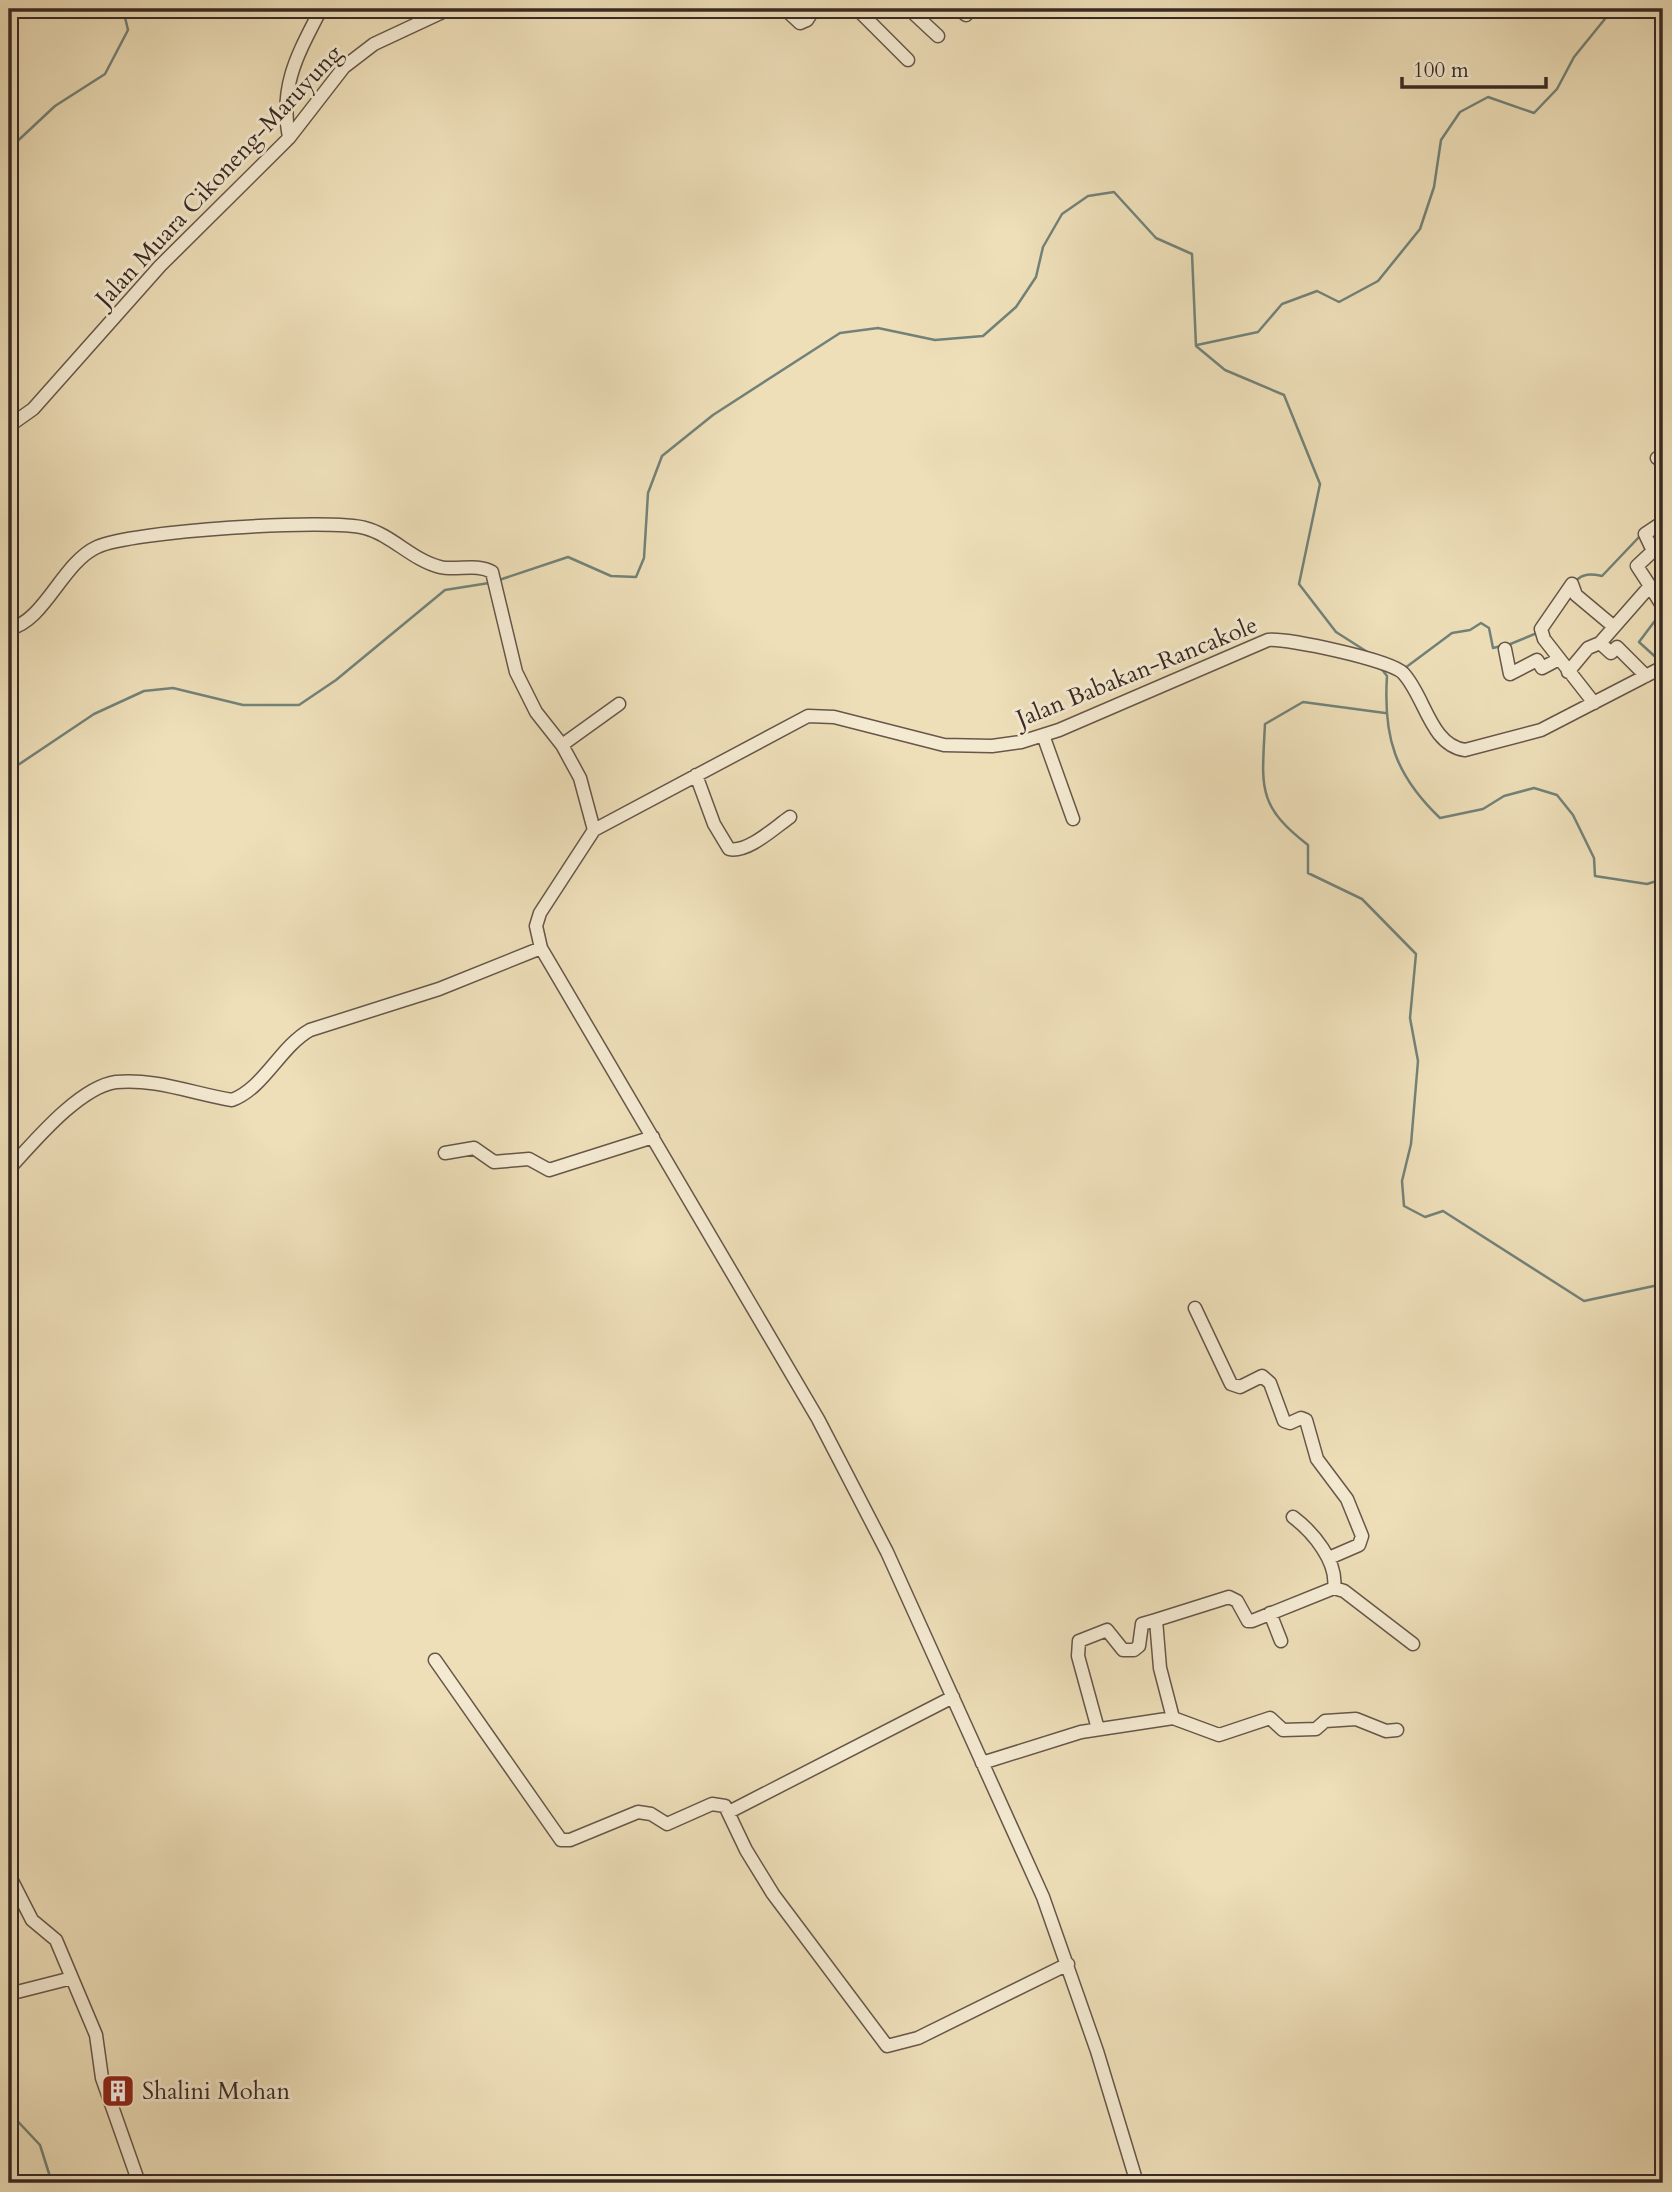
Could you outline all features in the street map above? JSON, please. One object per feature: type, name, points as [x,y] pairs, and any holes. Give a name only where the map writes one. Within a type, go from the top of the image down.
[{"type":"street","points":[[289,138],[285,94],[291,67],[321,9]]},
{"type":"street","name":"Jalan Muara Cikoneng-Maruyung","points":[[9,426],[33,409],[160,266],[289,138],[344,67],[374,44],[449,9]]},
{"type":"street","points":[[785,9],[800,23],[807,20],[814,9]]},
{"type":"street","points":[[857,9],[872,14],[908,60]]},
{"type":"street","points":[[909,9],[938,36]]},
{"type":"street","points":[[1568,671],[1588,648],[1600,643],[1613,626],[1658,595],[1637,566],[1653,551],[1644,534],[1663,522]]},
{"type":"street","points":[[9,629],[25,621],[76,562],[94,548],[141,536],[319,525],[359,526],[376,533],[424,562],[442,568],[483,568],[493,575],[516,672],[536,712],[562,745],[580,778],[594,830],[540,913],[536,926],[541,948],[818,1419],[887,1552],[1042,1897],[1068,1964],[1137,2183]]},
{"type":"street","points":[[1592,702],[1541,630],[1572,584],[1576,595],[1613,626]]},
{"type":"street","name":"Jalan Babakan-Rancakole","points":[[594,830],[808,716],[834,717],[944,745],[992,746],[1043,735],[1268,640],[1288,641],[1375,660],[1402,672],[1440,736],[1460,749],[1471,750],[1541,730],[1663,667]]},
{"type":"street","points":[[1600,643],[1611,653],[1617,647],[1646,676]]},
{"type":"street","points":[[1505,649],[1510,674],[1536,660],[1542,668],[1559,659]]},
{"type":"street","points":[[562,745],[619,704]]},
{"type":"street","points":[[1043,735],[1073,819]]},
{"type":"street","points":[[696,775],[711,818],[729,849],[734,850],[753,842],[790,817]]},
{"type":"street","points":[[9,1169],[83,1097],[100,1086],[116,1082],[151,1084],[232,1100],[254,1083],[299,1036],[310,1030],[439,989],[541,948]]},
{"type":"street","points":[[445,1153],[474,1148],[494,1162],[528,1159],[550,1170],[653,1137]]},
{"type":"street","points":[[1195,1308],[1231,1384],[1240,1387],[1262,1376],[1269,1383],[1284,1420],[1290,1423],[1306,1420],[1317,1459],[1347,1499],[1362,1536],[1362,1543],[1329,1558]]},
{"type":"street","points":[[1293,1517],[1329,1558],[1334,1569],[1334,1588]]},
{"type":"street","points":[[1098,1729],[1078,1656],[1079,1641],[1107,1630],[1123,1650],[1134,1650],[1139,1646],[1142,1624],[1226,1597],[1237,1601],[1250,1621],[1334,1588],[1344,1591],[1413,1644]]},
{"type":"street","points":[[1270,1613],[1281,1641]]},
{"type":"street","points":[[1156,1620],[1160,1668],[1173,1718]]},
{"type":"street","points":[[435,1660],[561,1840],[570,1840],[644,1811],[667,1824],[712,1804],[723,1804],[746,1850],[773,1894],[887,2046],[918,2038],[1068,1964]]},
{"type":"street","points":[[729,1812],[953,1697]]},
{"type":"street","points":[[982,1763],[1081,1732],[1173,1718],[1219,1735],[1270,1718],[1283,1730],[1315,1729],[1325,1721],[1356,1719],[1386,1731],[1397,1730]]},
{"type":"street","points":[[9,1875],[32,1920],[56,1940],[96,2035],[102,2078],[139,2183]]},
{"type":"street","points":[[9,1994],[72,1978]]},
{"type":"waterway","points":[[9,149],[55,106],[105,74],[128,30],[123,9]]},
{"type":"waterway","points":[[1197,345],[1258,332],[1282,304],[1317,291],[1339,302],[1378,281],[1420,229],[1434,187],[1441,140],[1460,112],[1488,97],[1534,113],[1557,89],[1574,57],[1613,9]]},
{"type":"waterway","points":[[499,580],[568,557],[611,576],[636,577],[644,558],[648,493],[662,456],[713,415],[840,333],[878,328],[935,340],[983,336],[1016,307],[1036,277],[1043,247],[1062,214],[1088,196],[1114,192],[1156,238],[1192,254],[1196,346],[1225,370],[1284,395],[1320,484],[1299,584],[1336,632],[1369,653]]},
{"type":"waterway","points":[[1576,581],[1588,575],[1602,576],[1640,536]]},
{"type":"waterway","points":[[9,771],[94,714],[144,691],[173,688],[243,705],[299,705],[336,680],[445,590],[489,583]]},
{"type":"waterway","points":[[1661,662],[1639,642],[1663,610]]},
{"type":"waterway","points":[[1405,668],[1452,633],[1470,630],[1481,623],[1489,628],[1493,648],[1501,646]]},
{"type":"waterway","points":[[1508,645],[1537,633]]},
{"type":"waterway","points":[[1380,667],[1387,676],[1387,718],[1395,754],[1412,786],[1440,818],[1483,809],[1504,796],[1534,788],[1557,795],[1573,815],[1594,858],[1595,876],[1647,884],[1663,879]]},
{"type":"waterway","points":[[1385,713],[1303,702],[1265,724],[1263,763],[1266,793],[1271,805],[1291,831],[1308,845],[1308,873],[1362,899],[1416,954],[1410,1018],[1418,1061],[1411,1144],[1402,1181],[1404,1206],[1425,1217],[1443,1211],[1584,1301],[1663,1284]]},
{"type":"waterway","points":[[9,2112],[40,2145],[52,2183]]},
{"type":"place","name":"Shalini Mohan","points":[[118,2091]]}]
